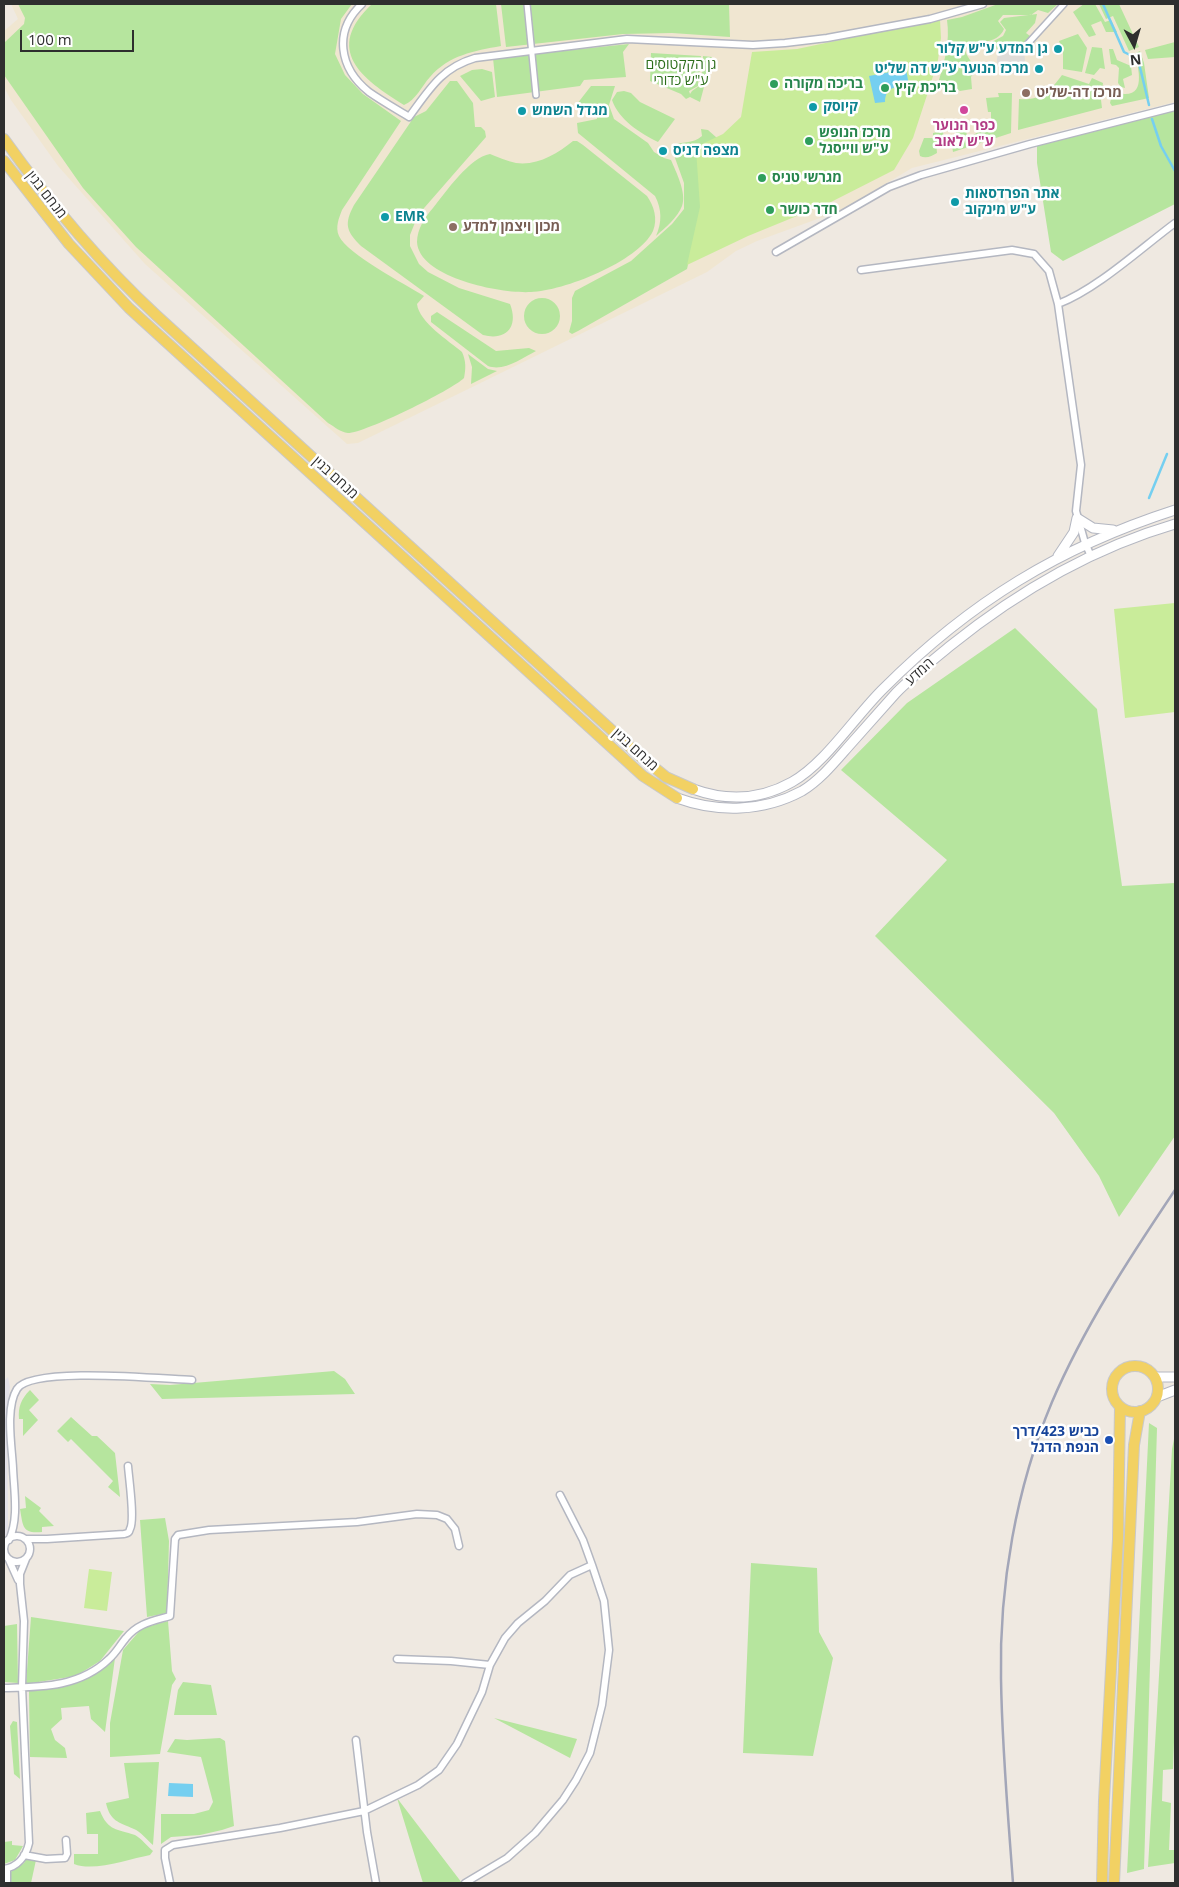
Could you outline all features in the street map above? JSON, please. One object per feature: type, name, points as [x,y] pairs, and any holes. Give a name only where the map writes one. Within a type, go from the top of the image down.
[{"type":"main road","name":"מנחם בגין","points":[[4,139],[79,235],[138,298],[640,756],[666,777],[693,789]]},
{"type":"main road","name":"מנחם בגין","points":[[4,161],[69,244],[128,308],[643,776],[677,798]]},
{"type":"main road","name":"המדע","points":[[693,789],[722,796],[752,796],[772,791],[801,777],[819,760],[884,688],[940,636],[1001,591],[1085,543],[1175,510]]},
{"type":"main road","points":[[1056,558],[1074,532],[1077,518],[1093,528],[1099,529],[1109,530],[1130,526]]},
{"type":"main road","name":"המדע","points":[[677,798],[701,806],[738,809],[774,802],[803,790],[831,766],[896,694],[942,652],[979,623],[1013,599],[1091,556],[1147,533],[1175,524]]},
{"type":"main road","points":[[1139,1366],[1148,1369],[1155,1377],[1158,1390],[1157,1397],[1150,1406],[1140,1411],[1130,1411],[1120,1407],[1114,1400],[1113,1381],[1121,1369],[1139,1366]]},
{"type":"main road","points":[[1155,1377],[1175,1377]]},
{"type":"main road","points":[[1157,1397],[1175,1390]]},
{"type":"main road","points":[[1102,1883],[1104,1800],[1118,1539],[1120,1407]]},
{"type":"main road","points":[[1114,1883],[1134,1445],[1140,1411]]},
{"type":"street","points":[[362,4],[352,14],[345,28],[343,44],[346,60],[353,75],[369,91],[410,117],[437,80],[454,66],[475,58],[627,39],[753,45],[785,43],[827,38],[922,20],[983,4]]},
{"type":"street","points":[[526,4],[536,94]]},
{"type":"street","points":[[1022,50],[1064,4]]},
{"type":"street","points":[[776,252],[889,187],[921,175],[1030,144],[1175,107]]},
{"type":"street","points":[[1058,304],[1073,298],[1098,281],[1175,223]]},
{"type":"street","points":[[861,270],[1012,250],[1034,254],[1049,272],[1058,304],[1080,465],[1077,518],[1091,556]]},
{"type":"street","points":[[20,1584],[4,1553],[15,1518],[11,1408],[17,1388],[23,1383],[42,1378],[87,1376],[192,1380]]},
{"type":"street","points":[[9,1540],[14,1536],[47,1539],[124,1534],[128,1532],[131,1528],[132,1516],[128,1466]]},
{"type":"street","points":[[465,1883],[507,1858],[535,1833],[562,1800],[576,1780],[590,1752],[602,1704],[609,1650],[604,1601],[583,1540],[560,1495]]},
{"type":"street","points":[[4,1688],[41,1687],[68,1683],[82,1678],[108,1661],[134,1629],[144,1623],[170,1616],[175,1539],[178,1535],[210,1530],[358,1522],[417,1514],[437,1515],[448,1519],[455,1529],[460,1546]]},
{"type":"street","points":[[15,1518],[24,1538],[29,1544],[30,1552]]},
{"type":"street","points":[[7,1883],[5,1869],[18,1863],[29,1843],[22,1687],[24,1621],[20,1584],[22,1566],[30,1552],[39,1542],[47,1539]]},
{"type":"street","points":[[9,1560],[18,1562],[26,1559]]},
{"type":"street","points":[[170,1883],[165,1850],[172,1845],[280,1828],[364,1811],[418,1785],[439,1770],[457,1744],[474,1710],[482,1692],[490,1664],[505,1638],[518,1623],[545,1601],[570,1574],[592,1565]]},
{"type":"street","points":[[397,1659],[490,1664]]},
{"type":"street","points":[[356,1740],[364,1811],[376,1883]]},
{"type":"street","points":[[24,1855],[65,1858],[67,1854],[66,1840]]},
{"type":"shaded area","name":"מכון ויצמן למדע","points":[[11,4],[1175,4],[1175,102],[912,168],[842,210],[757,241],[736,251],[707,272],[358,443],[347,444],[145,264],[58,166],[11,100],[4,87],[4,31],[18,19]]},
{"type":"shaded area","points":[[1011,46],[1021,50],[1025,60],[1021,70],[1011,74],[1001,70],[997,60],[1001,50]]},
{"type":"shaded area","points":[[8,1377],[10,1387],[7,1408],[8,1525],[4,1538],[4,1381]]},
{"type":"green space","points":[[18,4],[352,4],[341,19],[335,54],[345,75],[363,94],[401,121],[342,210],[338,223],[338,233],[344,243],[364,260],[424,296],[417,304],[419,311],[435,331],[462,352],[465,365],[464,378],[443,392],[408,410],[357,431],[348,433],[328,423],[136,247],[83,188],[4,75],[4,43],[24,24],[25,18]]},
{"type":"green space","points":[[372,4],[496,4],[501,46],[462,55],[445,64],[430,77],[412,100],[404,105],[374,85],[362,74],[354,62],[350,49],[350,36],[358,20]]},
{"type":"green space","points":[[501,4],[729,4],[730,37],[672,33],[623,34],[506,47]]},
{"type":"green space","points":[[998,4],[1058,4],[1048,13],[1038,10],[1031,15],[1003,15],[998,21],[1004,29],[1001,34],[991,40],[974,44],[965,50],[975,70],[971,77],[972,89],[960,91],[939,80],[947,43],[947,20],[962,17]]},
{"type":"green space","points":[[1084,4],[1095,4],[1105,22],[1111,20],[1117,32],[1106,32],[1101,21],[1091,25],[1096,35],[1089,37],[1073,12]]},
{"type":"green space","points":[[1099,4],[1119,4],[1139,47],[1129,51],[1113,16],[1106,19]]},
{"type":"green space","points":[[1037,14],[1035,23],[1026,33],[1030,36],[1023,44],[1010,43],[997,49],[990,43],[1003,36],[1006,30],[1000,22],[1004,18]]},
{"type":"green space","name":"מרכז הנופש ע\"ש ווייסגל","points":[[940,19],[941,38],[938,60],[913,138],[894,170],[831,202],[748,236],[687,265],[700,207],[696,149],[723,134],[741,117],[752,52],[797,49]]},
{"type":"green space","points":[[1078,34],[1087,48],[1082,72],[1063,69],[1063,51],[1059,41]]},
{"type":"green space","points":[[1175,42],[1175,57],[1148,59],[1145,50]]},
{"type":"green space","points":[[629,44],[623,52],[626,77],[584,80],[580,86],[497,97],[493,58]]},
{"type":"green space","points":[[1092,47],[1102,48],[1105,69],[1100,68],[1094,75],[1085,73]]},
{"type":"green space","points":[[1109,49],[1113,49],[1117,60],[1131,66],[1132,75],[1123,79],[1125,88],[1121,87],[1118,83],[1119,68],[1111,64]]},
{"type":"green space","points":[[1140,51],[1144,63],[1149,98],[1112,106],[1110,103],[1113,90],[1124,94],[1136,90],[1139,78],[1136,53]]},
{"type":"green space","name":"גן הקקטוסים ע\"ש כדורי","points":[[651,53],[701,56],[698,86],[689,91],[690,94],[699,86],[703,56],[712,57],[700,102],[690,97],[686,99],[681,94],[650,81]]},
{"type":"green space","points":[[482,69],[492,72],[495,97],[481,101],[460,76],[472,70]]},
{"type":"green space","points":[[1062,75],[1089,84],[1092,78],[1103,83],[1102,108],[1018,130],[1019,99],[1039,97],[1049,90]]},
{"type":"green space","points":[[450,81],[457,81],[473,103],[475,127],[481,127],[485,131],[486,137],[418,215],[410,235],[410,246],[419,264],[428,272],[459,288],[510,304],[513,319],[511,325],[504,334],[498,336],[483,335],[361,246],[352,236],[348,227],[349,217],[354,205],[414,117],[426,111]]},
{"type":"green space","points":[[591,86],[615,86],[609,105],[614,119],[648,143],[654,152],[671,160],[676,170],[683,195],[682,206],[674,218],[656,236],[660,216],[655,196],[578,133],[577,123],[597,119],[595,104],[577,104]]},
{"type":"green space","points":[[617,92],[631,93],[640,102],[675,119],[658,142],[637,130],[625,120],[615,107],[612,100]]},
{"type":"green space","points":[[998,93],[1012,93],[1011,133],[953,152],[952,146],[957,146],[958,143],[956,132],[966,130],[967,136],[976,134],[991,120],[991,112],[988,112],[986,98],[999,97]]},
{"type":"green space","points":[[1175,110],[1175,204],[1063,261],[1051,252],[1037,163],[1037,144]]},
{"type":"green space","points":[[701,129],[708,130],[717,138],[687,269],[572,334],[569,332],[572,321],[572,298],[575,291],[631,261],[672,224],[684,209],[684,183],[675,158],[674,145],[699,139],[702,136]]},
{"type":"green space","points":[[943,131],[944,141],[936,142],[937,153],[927,157],[920,156],[919,151],[924,138],[933,138],[933,133]]},
{"type":"green space","points":[[573,141],[583,145],[647,196],[655,217],[653,231],[645,242],[632,253],[616,264],[580,280],[531,292],[501,290],[464,281],[446,274],[421,255],[417,242],[418,232],[427,215],[466,168],[474,162],[490,154],[516,163],[532,163],[546,158]]},
{"type":"green space","points":[[542,298],[549,299],[555,303],[559,309],[559,323],[555,329],[549,333],[542,334],[535,333],[529,329],[525,323],[524,316],[525,309],[529,303],[535,299]]},
{"type":"green space","points":[[437,312],[496,351],[529,348],[536,351],[507,366],[488,366],[431,322],[431,316]]},
{"type":"green space","points":[[468,354],[488,369],[497,371],[471,384],[472,367]]},
{"type":"green space","points":[[1175,603],[1175,712],[1125,718],[1114,609]]},
{"type":"green space","points":[[1015,628],[1097,709],[1122,886],[1175,883],[1175,1136],[1119,1217],[1099,1176],[1054,1113],[875,936],[947,860],[841,770],[907,703]]},
{"type":"green space","points":[[334,1371],[345,1379],[355,1394],[162,1399],[150,1384],[170,1385]]},
{"type":"green space","points":[[30,1390],[39,1400],[29,1410],[38,1420],[23,1436],[23,1419],[19,1419],[19,1411],[22,1400]]},
{"type":"green space","points":[[71,1417],[92,1436],[97,1436],[115,1453],[120,1497],[108,1487],[113,1481],[71,1439],[68,1442],[57,1431]]},
{"type":"green space","points":[[1149,1423],[1157,1428],[1144,1869],[1127,1873]]},
{"type":"green space","points":[[1175,1434],[1175,1716],[1173,1769],[1163,1770],[1162,1801],[1171,1803],[1169,1850],[1175,1850],[1175,1863],[1148,1867],[1172,1449]]},
{"type":"green space","points":[[25,1496],[41,1508],[39,1511],[54,1526],[42,1527],[42,1532],[31,1532],[25,1528],[20,1509],[26,1508]]},
{"type":"green space","points":[[165,1518],[169,1541],[167,1613],[147,1617],[140,1520]]},
{"type":"green space","points":[[751,1563],[817,1568],[819,1632],[833,1658],[813,1756],[743,1753]]},
{"type":"green space","points":[[89,1569],[112,1572],[107,1611],[84,1608]]},
{"type":"green space","points":[[31,1617],[124,1631],[100,1661],[76,1676],[26,1684]]},
{"type":"green space","points":[[168,1621],[172,1671],[176,1679],[172,1685],[160,1754],[110,1757],[110,1723],[123,1650],[142,1628]]},
{"type":"green space","points":[[17,1624],[18,1683],[4,1682],[4,1626]]},
{"type":"green space","points":[[115,1658],[105,1732],[91,1719],[89,1706],[61,1708],[62,1719],[51,1729],[55,1740],[65,1748],[67,1758],[30,1757],[29,1691],[75,1684],[94,1675]]},
{"type":"green space","points":[[183,1682],[211,1685],[217,1715],[174,1715],[178,1690]]},
{"type":"green space","points":[[494,1718],[577,1739],[570,1758]]},
{"type":"green space","points":[[13,1721],[17,1722],[20,1779],[14,1774],[10,1726]]},
{"type":"green space","points":[[220,1738],[225,1741],[234,1826],[200,1835],[171,1837],[161,1844],[161,1814],[194,1814],[209,1810],[213,1802],[201,1757],[167,1752],[175,1739]]},
{"type":"green space","points":[[159,1762],[153,1845],[137,1830],[123,1825],[112,1817],[106,1803],[129,1798],[124,1763]]},
{"type":"green space","points":[[397,1798],[462,1883],[423,1883]]},
{"type":"green space","points":[[100,1811],[110,1826],[140,1838],[153,1851],[150,1855],[101,1866],[91,1867],[74,1864],[74,1854],[98,1854],[98,1834],[87,1834],[86,1813]]},
{"type":"green space","points":[[12,1841],[12,1845],[23,1846],[15,1860],[4,1864],[4,1842]]},
{"type":"green space","points":[[27,1858],[36,1860],[31,1883],[9,1883],[9,1873],[24,1863]]},
{"type":"water","name":"בריכת קיץ","points":[[906,69],[909,86],[892,88],[887,93],[885,102],[875,103],[869,76]]},
{"type":"water","points":[[169,1783],[193,1784],[193,1797],[168,1796]]},
{"type":"waterway","points":[[1103,4],[1124,52],[1138,59],[1149,105]]},
{"type":"waterway","points":[[1152,119],[1161,146],[1175,171]]},
{"type":"waterway","points":[[1149,498],[1167,454]]},
{"type":"railway","points":[[1013,1883],[1003,1730],[1001,1644],[1007,1573],[1020,1503],[1039,1435],[1078,1347],[1141,1241],[1175,1190]]},
{"type":"place","name":"גן המדע ע\"ש קלור","points":[[1058,49]]},
{"type":"place","name":"מרכז הנוער ע\"ש דה שליט","points":[[1039,69]]},
{"type":"place","name":"בריכה מקורה","points":[[774,84]]},
{"type":"place","name":"בריכת קיץ","points":[[885,88]]},
{"type":"place","name":"מרכז דה-שליט","points":[[1026,93]]},
{"type":"place","name":"קיוסק","points":[[813,107]]},
{"type":"place","name":"כפר הנוער ע\"ש לאוב","points":[[964,110]]},
{"type":"place","name":"מגדל השמש","points":[[522,111]]},
{"type":"place","name":"מרכז הנופש ע\"ש ווייסגל","points":[[809,141]]},
{"type":"place","name":"מצפה דניס","points":[[663,151]]},
{"type":"place","name":"מגרשי טניס","points":[[762,178]]},
{"type":"place","name":"אתר הפרדסאות ע\"ש מינקוב","points":[[955,202]]},
{"type":"place","name":"חדר כושר","points":[[770,210]]},
{"type":"place","name":"EMR","points":[[385,217]]},
{"type":"place","name":"מכון ויצמן למדע","points":[[453,227]]},
{"type":"place","name":"כביש 423/דרך הנפת הדגל","points":[[1109,1440]]}]
